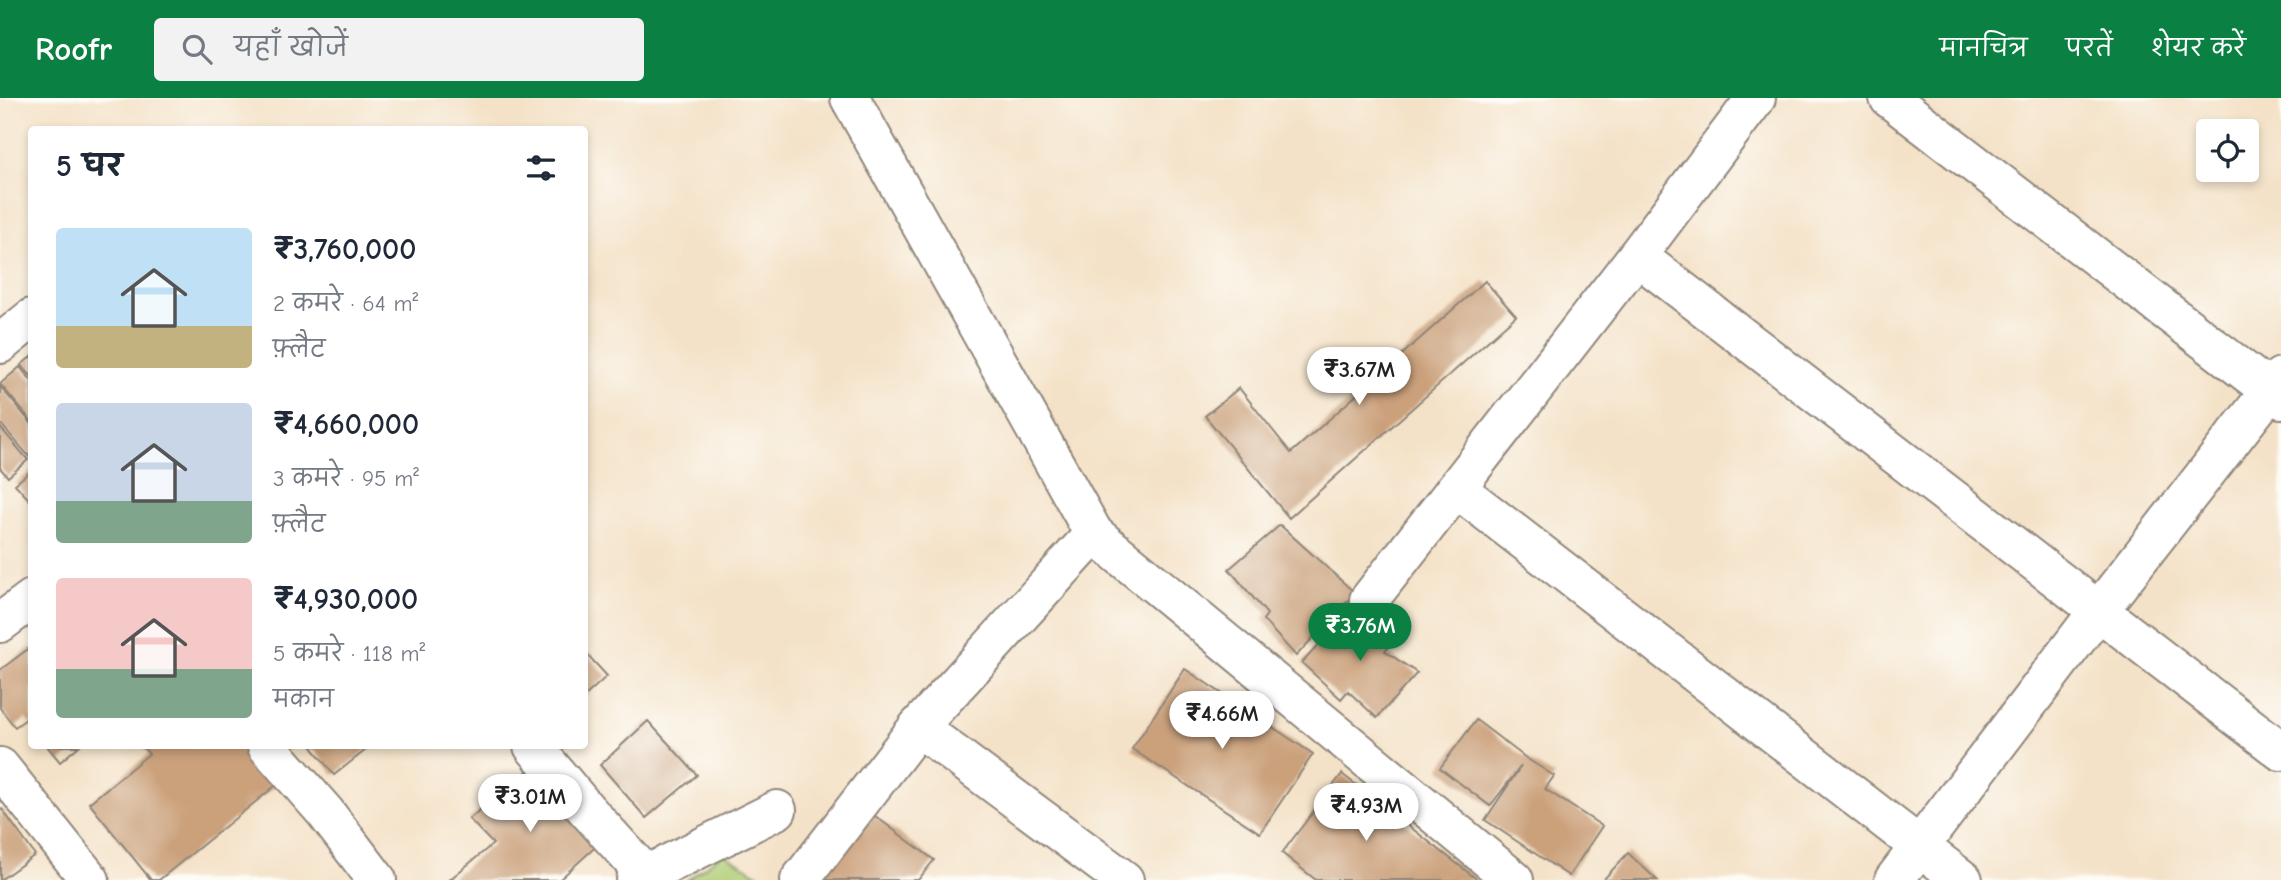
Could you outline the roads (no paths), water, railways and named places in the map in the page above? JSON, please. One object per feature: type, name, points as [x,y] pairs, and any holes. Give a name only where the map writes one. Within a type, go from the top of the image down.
[{"type":"street","points":[[850,98],[1094,534],[1514,880]]},
{"type":"street","points":[[1369,600],[1637,256],[1756,98]]},
{"type":"street","points":[[1889,98],[2278,389],[2099,610],[1894,880]]},
{"type":"street","points":[[1637,256],[2281,751]]},
{"type":"street","points":[[0,344],[28,321]]},
{"type":"street","points":[[1456,488],[1963,880]]},
{"type":"street","points":[[800,880],[918,727],[1094,534]]},
{"type":"street","points":[[0,623],[28,602]]},
{"type":"street","points":[[918,727],[1124,880]]},
{"type":"street","points":[[270,749],[325,812],[377,880]]},
{"type":"street","points":[[536,749],[640,877],[777,810]]},
{"type":"street","points":[[0,767],[90,880]]}]
